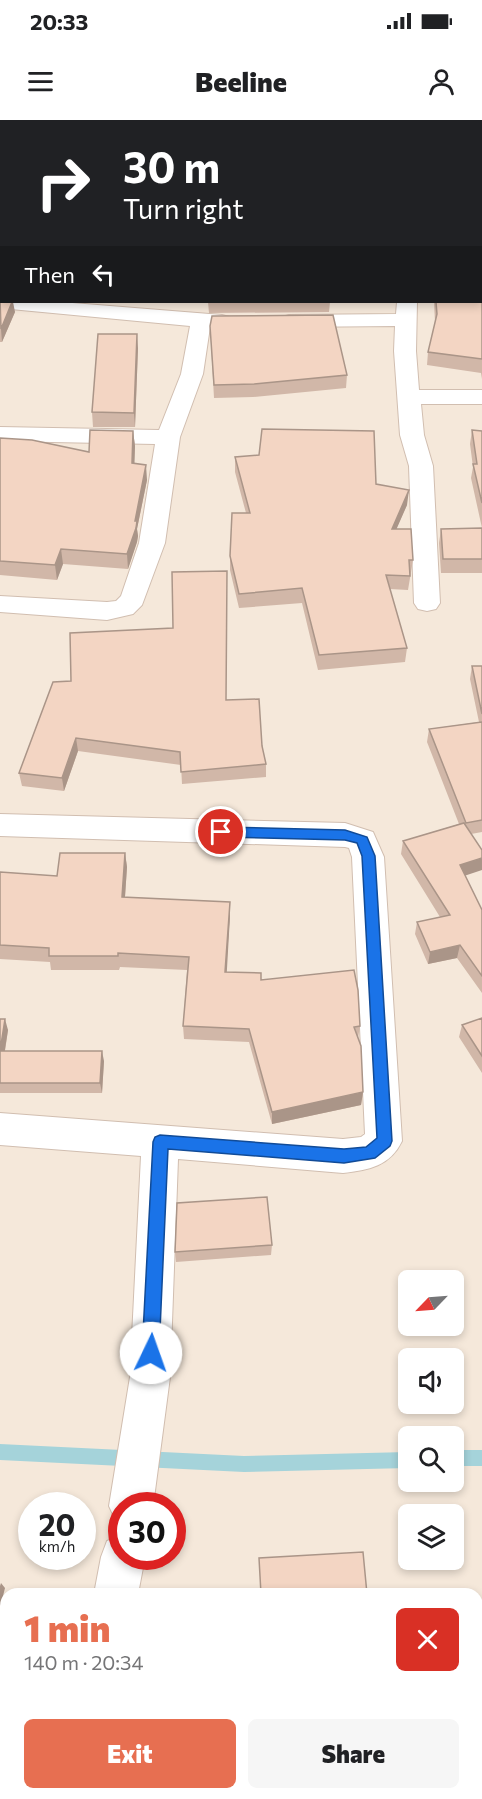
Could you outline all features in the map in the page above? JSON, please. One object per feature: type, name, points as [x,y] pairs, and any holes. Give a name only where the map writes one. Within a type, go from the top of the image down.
[{"type":"street","points":[[11,303],[201,321],[247,321]]},
{"type":"street","points":[[270,321],[407,311],[405,351],[408,397],[412,435],[421,466],[427,603]]},
{"type":"street","points":[[0,604],[107,611],[124,608],[134,599],[152,543],[168,437],[192,374],[201,321]]},
{"type":"street","points":[[408,397],[482,397]]},
{"type":"street","points":[[0,434],[168,437]]},
{"type":"street","points":[[0,825],[345,835],[362,840],[368,856],[384,1141],[369,1153],[344,1156],[0,1129]]},
{"type":"street","points":[[134,1492],[150,1377],[160,1142]]},
{"type":"street","points":[[117,1588],[121,1570]]},
{"type":"shaded area","points":[[0,303],[482,303],[482,1588],[0,1588]]},
{"type":"building","points":[[0,303],[12,303],[1,329]]},
{"type":"building","points":[[436,303],[482,303],[482,359],[428,352],[437,314]]},
{"type":"building","points":[[333,315],[347,375],[254,384],[214,385],[210,326],[212,316]]},
{"type":"building","points":[[98,334],[137,334],[134,413],[92,412]]},
{"type":"building","points":[[262,429],[374,431],[376,484],[409,490],[392,529],[411,529],[413,560],[409,560],[410,576],[386,575],[407,648],[319,655],[302,588],[239,594],[230,556],[232,513],[250,513],[235,457],[259,455]]},
{"type":"building","points":[[90,430],[133,431],[132,463],[146,465],[135,521],[137,521],[136,528],[127,554],[61,549],[55,565],[0,561],[0,438],[32,440],[89,452]]},
{"type":"building","points":[[472,430],[482,431],[482,503],[473,464],[477,464]]},
{"type":"building","points":[[482,528],[482,559],[443,559],[441,529]]},
{"type":"building","points":[[227,571],[226,700],[259,699],[262,746],[266,764],[181,772],[180,752],[76,738],[62,778],[19,773],[53,682],[71,681],[70,633],[173,628],[172,572]]},
{"type":"building","points":[[472,666],[482,666],[482,714]]},
{"type":"building","points":[[482,722],[482,820],[466,823],[429,729]]},
{"type":"building","points":[[464,823],[482,850],[482,858],[460,865],[482,910],[482,976],[460,945],[430,952],[417,922],[450,915],[403,841]]},
{"type":"building","points":[[60,853],[125,853],[122,897],[230,902],[225,972],[261,973],[261,980],[354,970],[358,990],[360,1026],[354,1027],[361,1046],[363,1092],[272,1112],[249,1029],[183,1026],[189,957],[118,953],[118,956],[49,956],[49,948],[0,945],[0,872],[57,876]]},
{"type":"building","points":[[482,1018],[482,1056],[462,1025]]},
{"type":"building","points":[[0,1019],[5,1019],[0,1051]]},
{"type":"building","points":[[0,1051],[102,1051],[100,1083],[0,1083]]},
{"type":"building","points":[[267,1197],[272,1245],[175,1252],[177,1203]]},
{"type":"building","points":[[363,1552],[366,1588],[261,1588],[259,1558]]},
{"type":"waterway","points":[[0,1452],[244,1464],[398,1460]]},
{"type":"waterway","points":[[464,1458],[482,1458]]},
{"type":"route","points":[[151,1353],[160,1142],[344,1156],[369,1153],[384,1141],[368,856],[362,840],[345,835],[221,832]]}]
